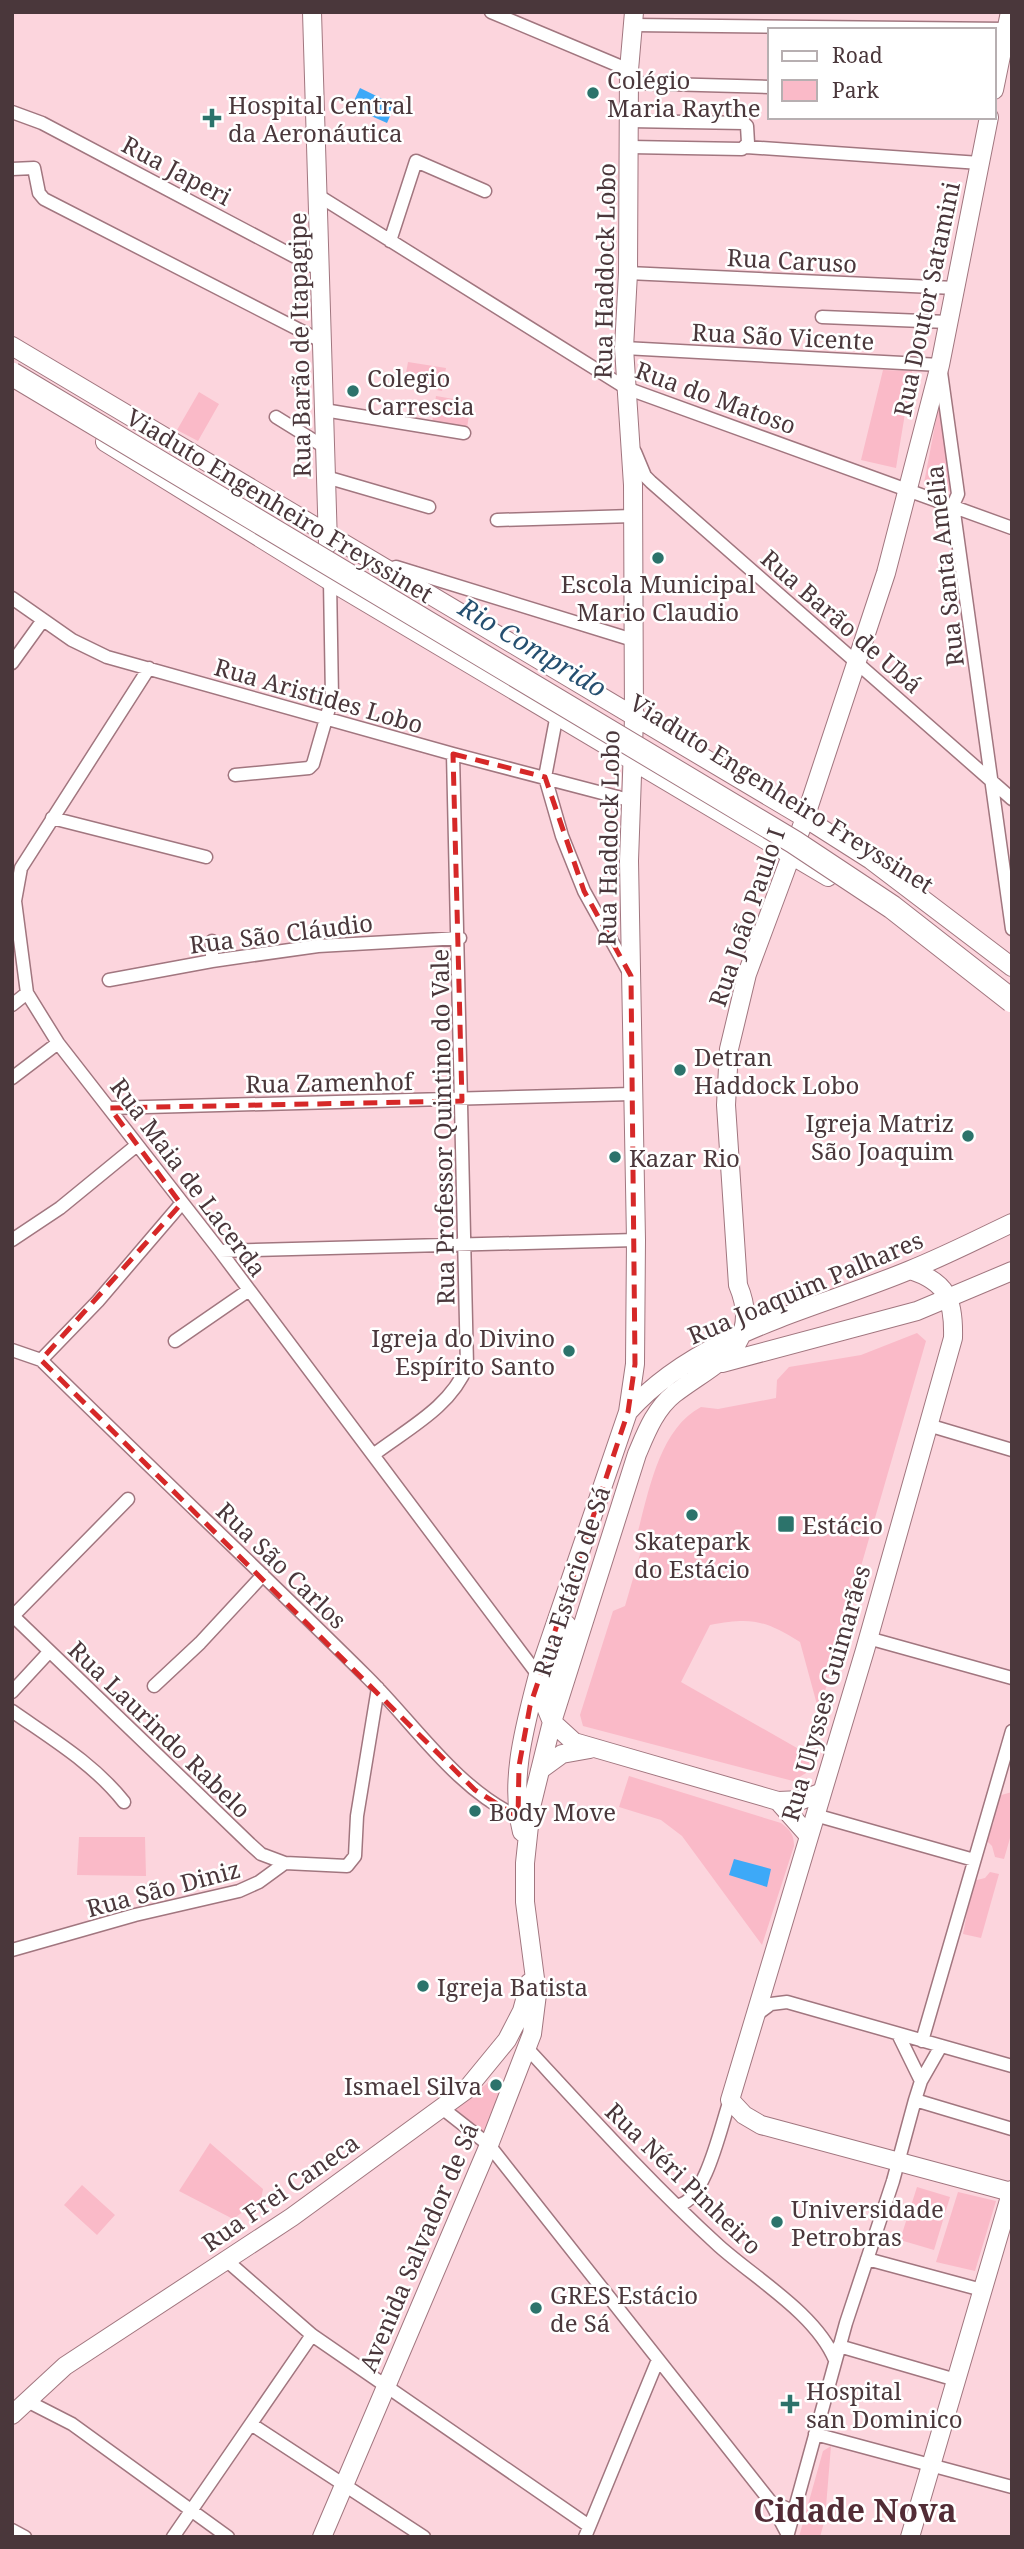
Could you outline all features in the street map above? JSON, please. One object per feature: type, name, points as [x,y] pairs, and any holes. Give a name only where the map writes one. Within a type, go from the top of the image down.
[{"type":"highway","name":"Viaduto Engenheiro Freyssinet","points":[[12,358],[830,848],[908,901],[1009,998]]},
{"type":"highway","name":"Viaduto Engenheiro Freyssinet","points":[[12,374],[794,842],[892,907],[1009,998]]},
{"type":"main road","name":"Rua Barão de Itapagipe","points":[[312,12],[320,196],[321,341],[330,580]]},
{"type":"main road","name":"Rua Haddock Lobo","points":[[628,1412],[635,1364],[636,1240],[629,800],[634,718],[633,516],[639,481],[632,446],[624,348],[628,274],[629,76],[634,18]]},
{"type":"main road","points":[[996,81],[1009,21]]},
{"type":"main road","name":"Rua Doutor Satamini","points":[[908,490],[940,365],[989,119]]},
{"type":"main road","points":[[12,346],[387,572],[805,818],[871,860],[1012,967]]},
{"type":"main road","points":[[48,406],[65,377]]},
{"type":"main road","points":[[12,387],[48,406],[162,480],[855,893],[1009,998]]},
{"type":"main road","points":[[162,480],[182,447]]},
{"type":"main road","name":"Rua João Paulo I","points":[[742,1334],[744,1300],[738,1285],[726,1105],[729,1049],[747,974],[805,818],[886,573],[908,490]]},
{"type":"main road","points":[[855,893],[871,860]]},
{"type":"main road","name":"Rua Joaquim Palhares","points":[[628,1412],[668,1374],[742,1334],[910,1270],[1012,1223]]},
{"type":"main road","points":[[910,1270],[937,1282],[949,1298]]},
{"type":"main road","name":"Rua Joaquim Palhares","points":[[719,1364],[917,1311],[1012,1271]]},
{"type":"main road","name":"Rua Ulysses Guimarães","points":[[730,2100],[868,1638],[953,1338],[954,1319],[949,1298]]},
{"type":"main road","points":[[744,1300],[754,1310],[778,1319]]},
{"type":"main road","points":[[719,1364],[735,1349],[742,1334]]},
{"type":"main road","name":"Rua Estácio de Sá","points":[[533,1972],[525,1902],[526,1846],[531,1807],[552,1722],[648,1428],[674,1394],[719,1364]]},
{"type":"main road","name":"Rua Estácio de Sá","points":[[526,1846],[518,1817],[516,1795],[520,1756],[538,1675],[628,1412]]},
{"type":"main road","points":[[573,1579],[566,1628],[545,1705],[552,1722],[567,1738],[593,1749],[778,1801],[802,1800],[822,1792]]},
{"type":"main road","points":[[540,1770],[562,1754],[593,1749]]},
{"type":"main road","points":[[778,1801],[808,1836]]},
{"type":"main road","name":"Avenida Salvador de Sá","points":[[322,2537],[489,2145],[527,2047],[537,2008],[533,1972]]},
{"type":"main road","name":"Rua Frei Caneca","points":[[12,2415],[65,2366],[226,2260],[466,2090],[516,2025],[533,1972]]},
{"type":"main road","points":[[466,2090],[491,2074],[500,2075],[509,2088]]},
{"type":"main road","points":[[730,2100],[744,2115],[761,2125],[1012,2192],[910,2537]]},
{"type":"street","points":[[491,12],[629,76],[768,87]]},
{"type":"street","points":[[634,18],[1009,21]]},
{"type":"street","name":"Rua Japeri","points":[[12,112],[42,123],[320,270]]},
{"type":"street","points":[[629,121],[744,123],[747,126],[747,147]]},
{"type":"street","points":[[630,148],[747,147],[980,163]]},
{"type":"street","points":[[390,242],[416,161],[485,191]]},
{"type":"street","points":[[12,169],[34,168],[39,193],[44,199],[321,341]]},
{"type":"street","name":"Rua do Matoso","points":[[320,196],[626,388],[1012,528]]},
{"type":"street","name":"Rua Caruso","points":[[628,274],[955,288]]},
{"type":"street","points":[[822,317],[948,322]]},
{"type":"street","name":"Rua São Vicente","points":[[624,348],[940,365]]},
{"type":"street","name":"Rua Santa Amélia","points":[[940,365],[958,494],[953,505],[1012,929]]},
{"type":"street","points":[[324,410],[464,433]]},
{"type":"street","points":[[276,417],[326,448]]},
{"type":"street","points":[[326,477],[429,507]]},
{"type":"street","name":"Rua Barão de Ubá","points":[[639,481],[856,661],[1010,797]]},
{"type":"street","points":[[497,520],[633,516]]},
{"type":"street","points":[[387,572],[396,567],[633,640]]},
{"type":"street","name":"Rua Barão de Itapagipe","points":[[235,775],[312,767],[332,698],[330,580]]},
{"type":"street","name":"Rua Aristides Lobo","points":[[12,598],[86,648],[453,754],[629,800]]},
{"type":"street","points":[[12,663],[43,620]]},
{"type":"street","name":"Rua Maia de Lacerda","points":[[149,668],[27,857],[17,882],[15,901],[27,993],[58,1042],[220,1251],[538,1675]]},
{"type":"street","points":[[557,713],[545,778],[562,836],[579,879],[631,976]]},
{"type":"street","name":"Rua Professor Quintino do Vale","points":[[373,1455],[440,1406],[459,1386],[467,1366],[460,938],[453,754]]},
{"type":"street","points":[[995,807],[1010,797]]},
{"type":"street","points":[[52,818],[206,858]]},
{"type":"street","name":"Rua São Cláudio","points":[[109,980],[212,961],[318,946],[460,938]]},
{"type":"street","points":[[212,942],[212,961]]},
{"type":"street","points":[[12,1005],[27,993]]},
{"type":"street","points":[[12,1078],[58,1042]]},
{"type":"street","name":"Rua Zamenhof","points":[[110,1108],[462,1101],[632,1094]]},
{"type":"street","points":[[12,1240],[60,1208],[137,1145]]},
{"type":"street","points":[[41,1360],[97,1301],[181,1204]]},
{"type":"street","points":[[220,1251],[636,1240]]},
{"type":"street","points":[[176,1340],[248,1290]]},
{"type":"street","name":"Rua São Carlos","points":[[12,1350],[41,1360],[378,1688],[475,1790],[495,1806],[518,1817]]},
{"type":"street","points":[[928,1424],[1012,1450]]},
{"type":"street","points":[[13,1616],[128,1499]]},
{"type":"street","points":[[154,1686],[200,1643],[263,1575]]},
{"type":"street","name":"Rua Laurindo Rabelo","points":[[13,1616],[261,1854],[285,1863]]},
{"type":"street","points":[[868,1638],[1012,1678]]},
{"type":"street","points":[[12,1692],[49,1652]]},
{"type":"street","points":[[285,1863],[341,1867],[352,1862],[378,1688]]},
{"type":"street","points":[[12,1711],[71,1751],[109,1783],[124,1802]]},
{"type":"street","points":[[922,2040],[1012,1731]]},
{"type":"street","points":[[815,1815],[974,1860]]},
{"type":"street","name":"Rua São Diniz","points":[[12,1950],[135,1915],[239,1891],[259,1882],[285,1863]]},
{"type":"street","points":[[769,1969],[769,1983],[787,2002]]},
{"type":"street","points":[[755,2016],[771,2004],[787,2002],[1012,2066]]},
{"type":"street","points":[[898,2034],[921,2081]]},
{"type":"street","points":[[787,2536],[839,2346],[899,2162],[915,2100],[921,2081],[941,2046]]},
{"type":"street","name":"Rua Néri Pinheiro","points":[[527,2047],[636,2165],[717,2244],[819,2331],[835,2360]]},
{"type":"street","points":[[679,2205],[687,2203],[700,2187],[730,2100]]},
{"type":"street","points":[[915,2100],[1012,2129]]},
{"type":"street","points":[[442,2108],[489,2145],[657,2362],[770,2501],[787,2536]]},
{"type":"street","points":[[867,2259],[982,2290]]},
{"type":"street","points":[[226,2260],[312,2334],[587,2532],[657,2362]]},
{"type":"street","points":[[819,2331],[830,2332],[846,2323]]},
{"type":"street","points":[[173,2537],[312,2334]]},
{"type":"street","points":[[839,2346],[956,2380]]},
{"type":"street","points":[[27,2401],[72,2424],[228,2537]]},
{"type":"street","points":[[251,2424],[424,2537]]},
{"type":"street","points":[[815,2434],[1012,2487]]},
{"type":"street","points":[[770,2501],[795,2512]]},
{"type":"street","points":[[12,2529],[25,2537]]},
{"type":"highlighted area","points":[[453,754],[545,777],[584,891],[631,976],[635,1364],[628,1412],[530,1706],[519,1766],[518,1817],[475,1790],[41,1360],[181,1204],[110,1108],[462,1101]]},
{"type":"green space","points":[[408,362],[446,368],[442,391],[404,384]]},
{"type":"green space","points":[[883,370],[912,371],[896,468],[861,460]]},
{"type":"green space","points":[[944,378],[958,494],[924,483]]},
{"type":"green space","points":[[199,392],[219,404],[198,441],[177,430]]},
{"type":"green space","points":[[436,396],[471,402],[467,428],[432,423]]},
{"type":"green space","points":[[917,1333],[926,1341],[819,1712],[800,1642],[757,1622],[737,1621],[710,1625],[681,1682],[811,1756],[806,1773],[793,1781],[583,1726],[580,1715],[613,1611],[625,1606],[641,1551],[635,1542],[650,1486],[664,1448],[674,1432],[686,1418],[701,1407],[718,1409],[776,1398],[777,1380],[789,1367],[861,1355]]},
{"type":"green space","points":[[629,1776],[781,1823],[789,1830],[794,1846],[762,1945],[682,1836],[661,1820],[619,1807]]},
{"type":"green space","points":[[1012,1792],[1012,1831],[1004,1859],[995,1857],[992,1846],[985,1839],[988,1828],[993,1825],[998,1796]]},
{"type":"green space","points":[[79,1837],[145,1837],[146,1876],[77,1875]]},
{"type":"green space","points":[[990,1872],[999,1874],[981,1938],[963,1934],[973,1881],[985,1878]]},
{"type":"green space","points":[[496,2077],[504,2087],[486,2134],[454,2108]]},
{"type":"green space","points":[[210,2143],[263,2189],[261,2199],[233,2219],[179,2191]]},
{"type":"green space","points":[[82,2185],[115,2215],[97,2235],[64,2205]]},
{"type":"green space","points":[[917,2187],[950,2197],[934,2250],[900,2240]]},
{"type":"green space","points":[[958,2192],[996,2201],[975,2271],[936,2262]]},
{"type":"green space","points":[[831,2446],[825,2519],[820,2537],[799,2537],[823,2451]]},
{"type":"water","points":[[360,88],[395,105],[387,123],[351,107]]},
{"type":"water","points":[[734,1859],[771,1869],[767,1887],[729,1875]]},
{"type":"place","name":"Colégio Maria Raythe","points":[[593,93]]},
{"type":"place","name":"Hospital Central da Aeronáutica","points":[[212,118]]},
{"type":"place","name":"Colegio Carrescia","points":[[353,391]]},
{"type":"place","name":"Escola Municipal Mario Claudio","points":[[658,558]]},
{"type":"place","name":"Detran Haddock Lobo","points":[[680,1070]]},
{"type":"place","name":"Igreja Matriz São Joaquim","points":[[968,1136]]},
{"type":"place","name":"Kazar Rio","points":[[615,1157]]},
{"type":"place","name":"Igreja do Divino Espírito Santo","points":[[569,1351]]},
{"type":"place","name":"Skatepark do Estácio","points":[[692,1515]]},
{"type":"place","name":"Estácio","points":[[786,1524]]},
{"type":"place","name":"Body Move","points":[[475,1811]]},
{"type":"place","name":"Igreja Batista","points":[[423,1986]]},
{"type":"place","name":"Ismael Silva","points":[[496,2085]]},
{"type":"place","name":"Universidade Petrobras","points":[[777,2222]]},
{"type":"place","name":"GRES Estácio de Sá","points":[[536,2308]]},
{"type":"place","name":"Hospital san Dominico","points":[[790,2404]]},
{"type":"district","name":"Cidade Nova","points":[[855,2509]]},
{"type":"water label","name":"Rio Comprido","points":[[533,647]]}]
